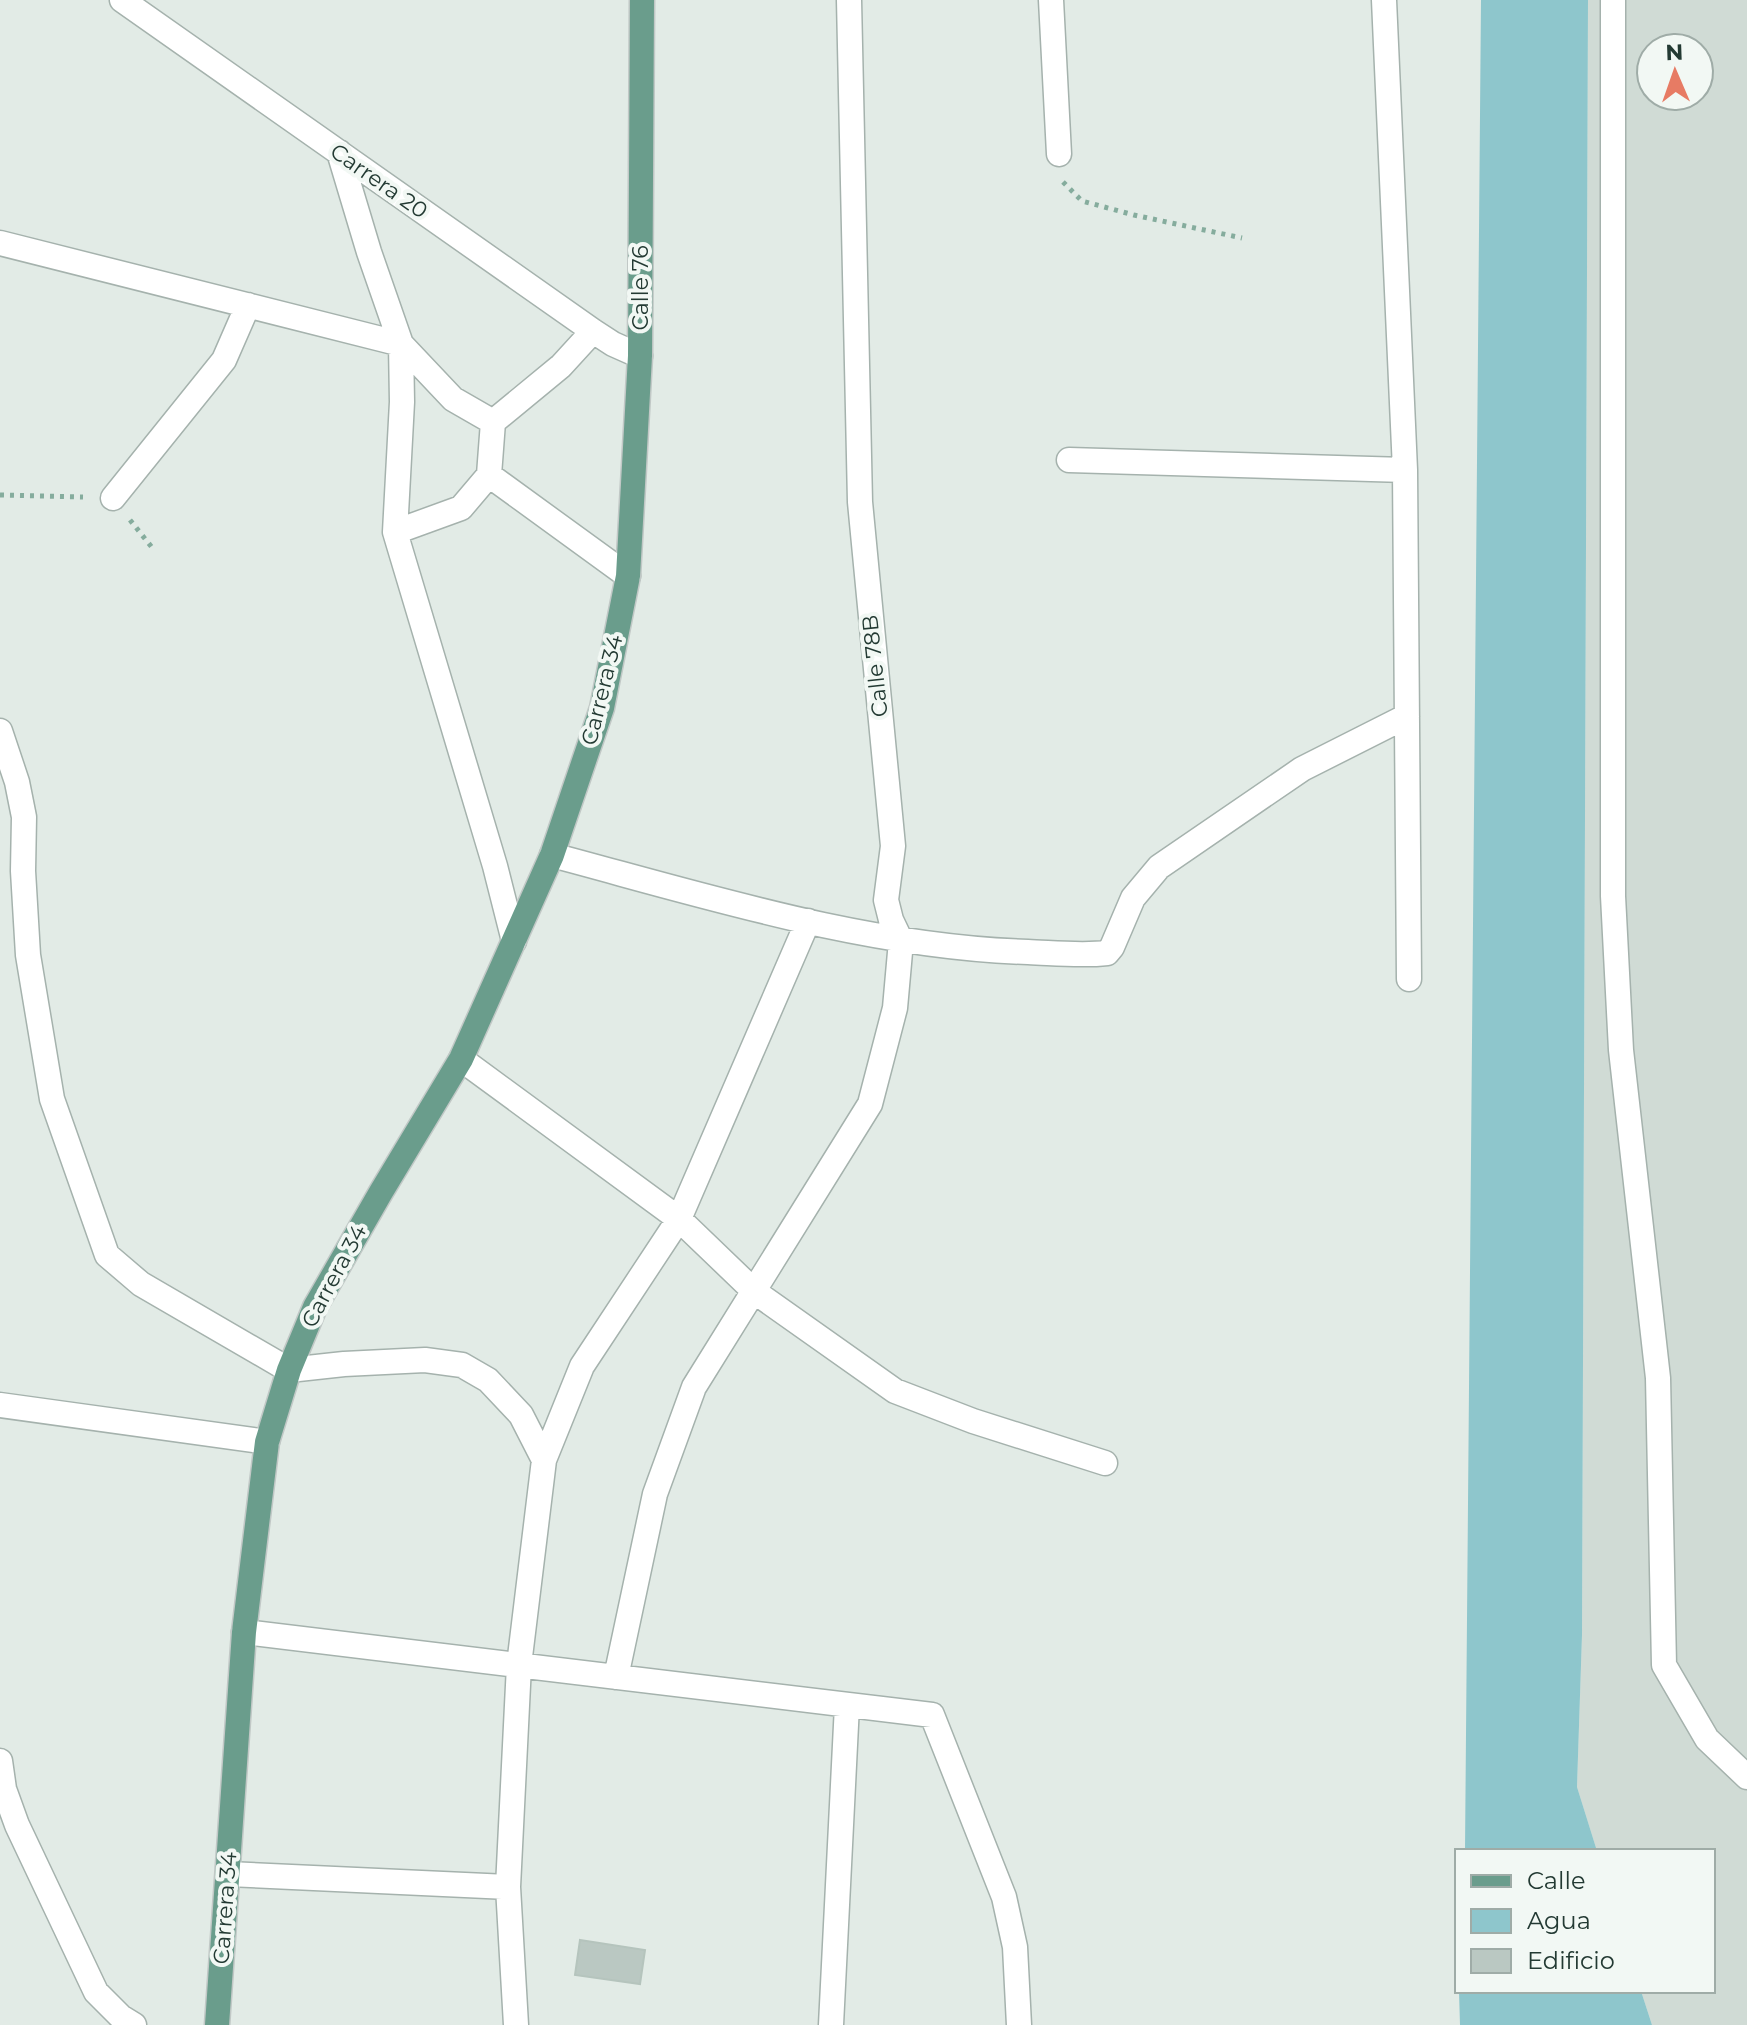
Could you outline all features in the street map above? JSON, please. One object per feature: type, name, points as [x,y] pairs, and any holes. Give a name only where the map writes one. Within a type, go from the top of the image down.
[{"type":"main road","name":"Calle 76","points":[[628,576],[640,356],[642,0]]},
{"type":"main road","name":"Carrera 34","points":[[217,2025],[244,1632],[267,1442],[289,1370],[315,1307],[461,1059],[552,855],[602,708],[628,576]]},
{"type":"street","name":"Carrera 20","points":[[122,0],[593,331],[640,356]]},
{"type":"street","name":"Calle 78B","points":[[616,1677],[655,1494],[694,1387],[870,1104],[895,1008],[901,941],[886,900],[893,846],[860,502],[849,0]]},
{"type":"street","points":[[1051,0],[1059,154]]},
{"type":"street","points":[[1384,0],[1405,470],[1409,979]]},
{"type":"street","points":[[1613,0],[1613,896],[1621,1050],[1658,1378],[1664,1665],[1707,1739],[1747,1777]]},
{"type":"street","points":[[339,152],[401,344],[402,402],[395,532],[495,866],[514,941]]},
{"type":"street","points":[[0,243],[401,344],[453,399],[493,422]]},
{"type":"street","points":[[113,498],[224,360],[248,305]]},
{"type":"street","points":[[395,532],[461,508],[489,475],[493,422],[561,366],[593,331]]},
{"type":"street","points":[[1069,460],[1405,470]]},
{"type":"street","points":[[489,475],[628,576]]},
{"type":"street","points":[[552,855],[808,921],[901,941],[992,951],[1107,953],[1133,898],[1159,867],[1302,769],[1407,716]]},
{"type":"street","points":[[0,731],[17,782],[24,817],[23,871],[28,955],[52,1099],[107,1255],[141,1284],[289,1370],[425,1360],[462,1365],[488,1380],[521,1415],[544,1460]]},
{"type":"street","points":[[516,2025],[508,1887],[519,1665],[544,1460],[582,1366],[679,1219],[808,921]]},
{"type":"street","points":[[461,1059],[679,1219],[755,1292],[895,1391],[973,1421],[1105,1463]]},
{"type":"street","points":[[5,1412],[267,1442]]},
{"type":"street","points":[[244,1632],[932,1715],[1004,1897],[1015,1947],[1019,2025]]},
{"type":"street","points":[[831,2025],[847,1705]]},
{"type":"street","points":[[0,1761],[4,1789],[17,1825],[96,1992],[121,2017],[134,2025]]},
{"type":"street","points":[[228,1874],[508,1887]]},
{"type":"path","points":[[1059,154],[1058,177],[1082,201],[1242,238]]},
{"type":"shaded area","points":[[1588,0],[1747,0],[1747,2025],[1652,2025],[1642,1993],[1715,1993],[1715,1849],[1596,1849],[1577,1787],[1582,1635]]},
{"type":"water","points":[[1481,0],[1588,0],[1582,1635],[1577,1787],[1596,1849],[1465,1849]]},
{"type":"water","points":[[1459,1993],[1642,1993],[1652,2025],[1460,2025]]},
{"type":"building","points":[[580,1940],[645,1950],[640,1984],[575,1975]]}]
